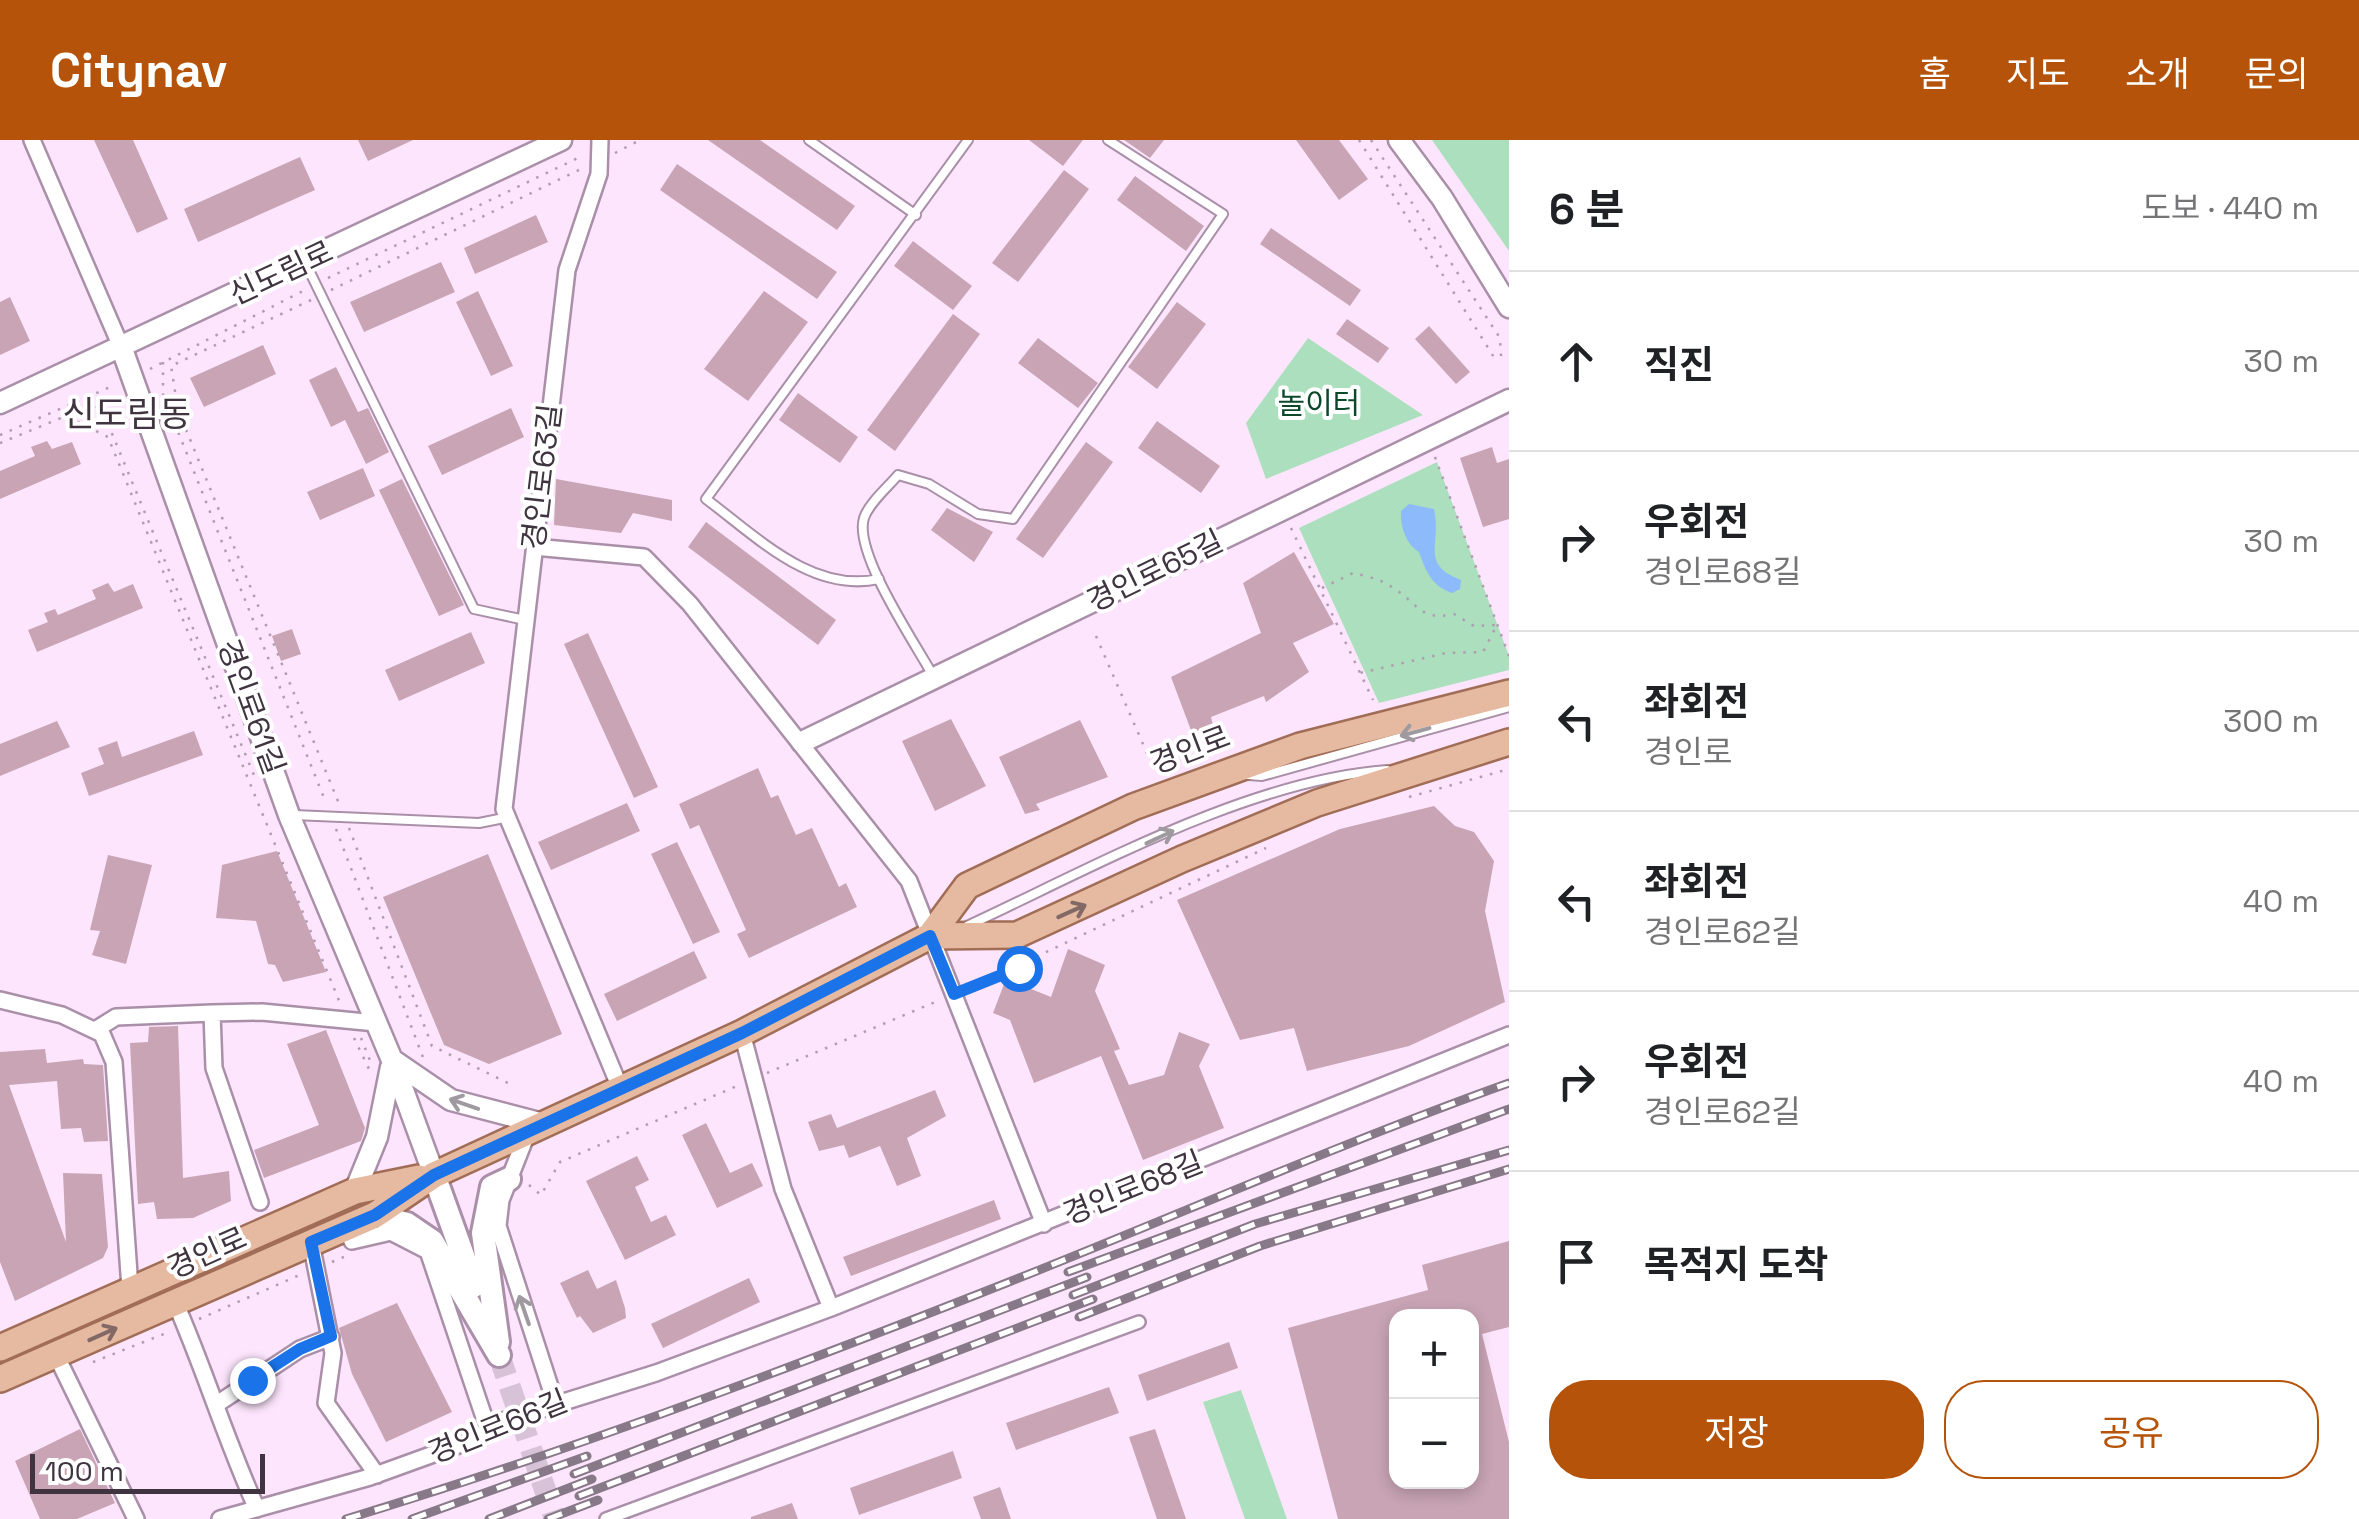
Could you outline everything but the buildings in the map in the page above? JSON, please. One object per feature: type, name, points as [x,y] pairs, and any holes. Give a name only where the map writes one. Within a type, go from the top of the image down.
[{"type":"main road","name":"경인로","points":[[937,936],[966,886],[1133,807],[1300,746],[1509,693]]},
{"type":"main road","name":"경인로","points":[[4,1376],[375,1215],[434,1175],[742,1033],[937,936],[1017,936],[1300,810],[1509,742]]},
{"type":"main road","name":"경인로","points":[[0,1348],[356,1191],[434,1175]]},
{"type":"main road","points":[[434,1175],[499,1356]]},
{"type":"main road","points":[[499,1356],[484,1233],[492,1187],[509,1178]]},
{"type":"main road","points":[[375,1215],[407,1224],[432,1241],[451,1267],[499,1356]]},
{"type":"street","points":[[32,140],[122,348]]},
{"type":"street","name":"경인로63길","points":[[600,140],[599,174],[567,270],[504,818],[621,1090]]},
{"type":"street","points":[[1398,140],[1442,198],[1509,308]]},
{"type":"street","name":"신도림로","points":[[0,403],[305,262],[549,143]]},
{"type":"street","name":"경인로61길","points":[[122,348],[290,815],[392,1060],[434,1175]]},
{"type":"street","name":"경인로65길","points":[[802,742],[1509,400]]},
{"type":"street","points":[[534,546],[644,556],[690,604],[802,742],[909,882],[937,936]]},
{"type":"street","name":"경인로68길","points":[[937,936],[954,994],[1044,1224],[1509,1035]]},
{"type":"street","points":[[0,1000],[62,1015],[95,1030],[116,1018],[262,1012],[376,1023]]},
{"type":"street","name":"경인로","points":[[212,1014],[214,1068],[260,1202]]},
{"type":"street","name":"경인로","points":[[95,1030],[102,1034],[114,1062],[130,1288]]},
{"type":"street","points":[[742,1033],[784,1189],[831,1308]]},
{"type":"street","points":[[356,1191],[377,1137],[392,1060],[451,1100],[537,1129],[509,1178],[498,1226],[556,1402]]},
{"type":"street","name":"경인로66길","points":[[220,1519],[377,1475],[486,1435],[487,1426],[656,1373],[1044,1224]]},
{"type":"street","points":[[346,1228],[352,1242],[391,1232],[428,1251],[487,1426]]},
{"type":"street","points":[[311,1242],[331,1336],[326,1404],[377,1475]]},
{"type":"street","points":[[176,1302],[217,1404],[232,1454],[257,1508]]},
{"type":"street","points":[[606,1519],[1139,1322]]},
{"type":"street","points":[[217,1404],[300,1349],[331,1336]]},
{"type":"street","points":[[0,1348],[4,1376]]},
{"type":"street","points":[[56,1356],[136,1519]]},
{"type":"lane","points":[[810,140],[916,215]]},
{"type":"lane","points":[[879,579],[852,585],[798,567],[706,499],[968,140]]},
{"type":"lane","points":[[934,678],[879,579],[862,531],[864,516],[898,475],[929,484],[978,514],[1013,518],[1224,214],[1108,140]]},
{"type":"lane","points":[[305,262],[474,609],[525,620]]},
{"type":"lane","points":[[1216,774],[1262,776],[1509,707]]},
{"type":"lane","points":[[290,815],[479,823],[504,818]]},
{"type":"lane","points":[[0,1348],[68,1328],[328,1214],[356,1191]]},
{"type":"path","points":[[508,1083],[432,1046],[345,817],[178,410],[171,366],[640,140]]},
{"type":"path","points":[[1359,140],[1495,360]]},
{"type":"path","points":[[1371,140],[1500,338],[1501,356]]},
{"type":"path","points":[[163,362],[163,394],[424,1062]]},
{"type":"path","points":[[0,444],[66,416],[108,437],[376,1079],[108,424],[97,407],[75,402]]},
{"type":"path","points":[[1434,457],[1509,656]]},
{"type":"path","points":[[1291,528],[1373,700]]},
{"type":"path","points":[[1322,588],[1353,573],[1396,588],[1413,608],[1434,618],[1454,614],[1474,626],[1497,625]]},
{"type":"path","points":[[1360,672],[1446,653],[1483,652],[1497,625]]},
{"type":"path","points":[[1096,636],[1153,768]]},
{"type":"path","points":[[1396,800],[1509,769]]},
{"type":"path","points":[[954,994],[1019,968],[1270,846]]},
{"type":"green space","points":[[1432,140],[1509,140],[1509,251]]},
{"type":"green space","name":"놀이터","points":[[1308,338],[1423,415],[1266,479],[1246,423]]},
{"type":"green space","points":[[1437,462],[1509,656],[1509,670],[1379,703],[1299,528]]},
{"type":"green space","points":[[1241,1390],[1287,1519],[1245,1519],[1203,1402]]},
{"type":"water","points":[[1409,504],[1434,509],[1436,560],[1448,574],[1461,580],[1460,589],[1452,593],[1435,582],[1419,552],[1407,540],[1401,511]]},
{"type":"tunnel","points":[[499,1355],[555,1519]]},
{"type":"railway","points":[[346,1519],[507,1468],[745,1383],[1509,1083]]},
{"type":"railway","points":[[1068,1272],[1509,1109]]},
{"type":"railway","points":[[1073,1295],[1255,1224],[1509,1150]]},
{"type":"railway","points":[[1079,1317],[1260,1246],[1509,1169]]},
{"type":"railway","points":[[574,1474],[1087,1277]]},
{"type":"railway","points":[[579,1496],[1093,1299]]},
{"type":"railway","points":[[412,1519],[587,1456]]},
{"type":"railway","points":[[489,1519],[592,1479]]},
{"type":"railway","points":[[548,1519],[598,1500]]},
{"type":"district","name":"신도림동","points":[[127,414]]},
{"type":"route","points":[[252,1380],[300,1349],[331,1336],[311,1242],[375,1215],[434,1175],[742,1033],[930,936],[954,994],[1019,968]]}]
